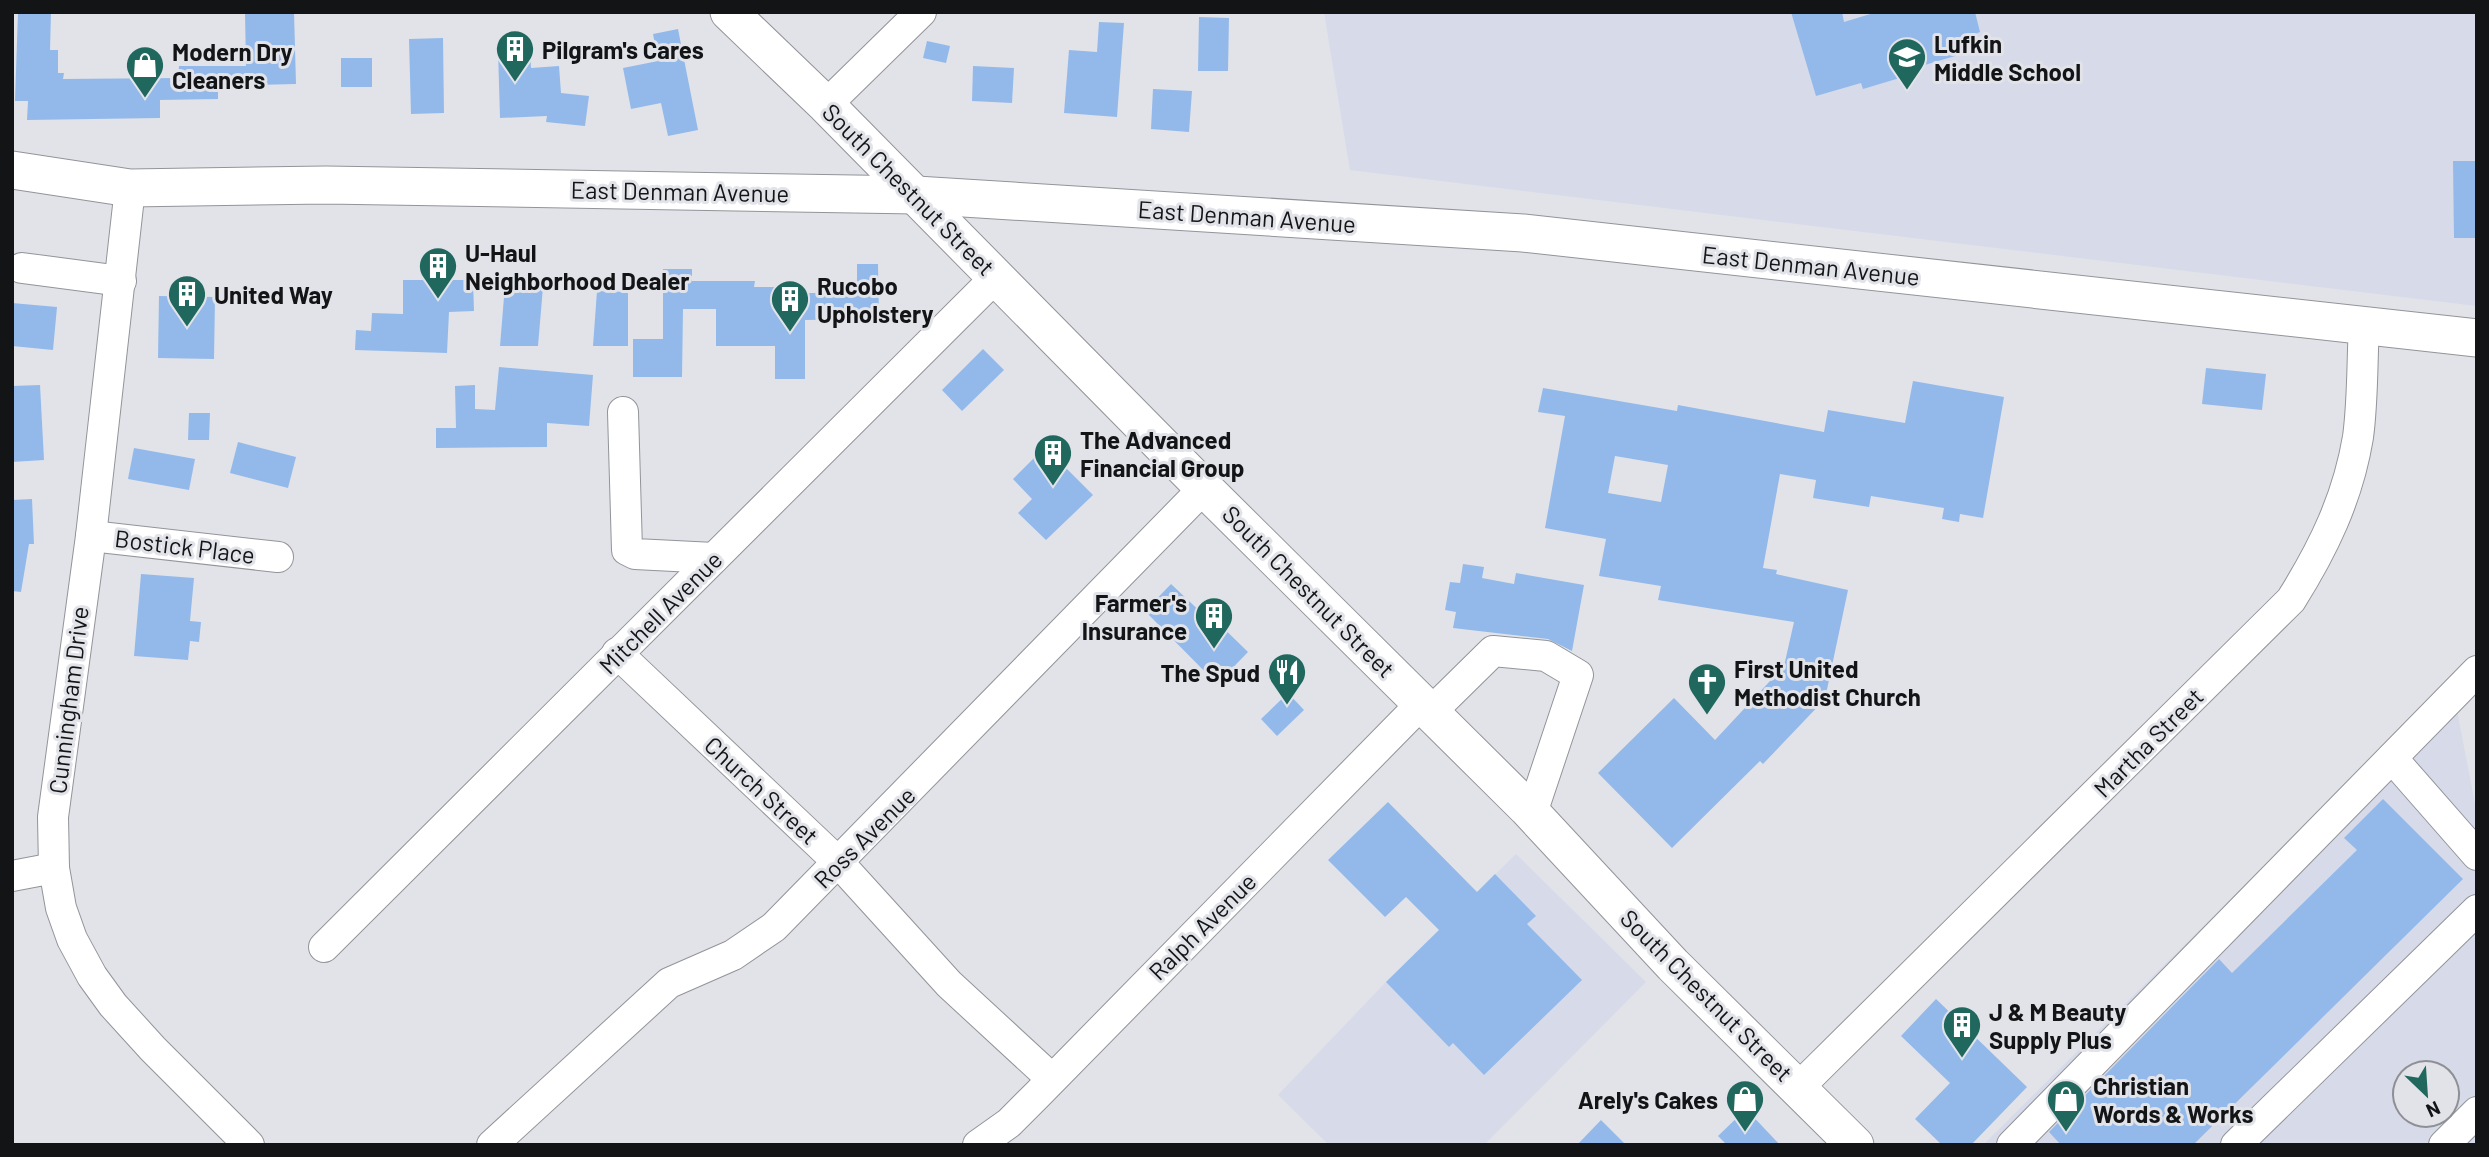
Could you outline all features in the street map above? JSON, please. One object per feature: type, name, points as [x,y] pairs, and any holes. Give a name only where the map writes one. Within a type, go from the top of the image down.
[{"type":"main road","name":"South Chestnut Street","points":[[729,12],[826,105],[1204,488],[1532,813],[1674,965],[1855,1145]]},
{"type":"main road","name":"East Denman Avenue","points":[[12,170],[130,188],[326,185],[916,195],[1523,233],[2477,338]]},
{"type":"street","points":[[826,105],[922,12]]},
{"type":"street","name":"Cunningham Drive","points":[[130,188],[91,536],[53,817],[54,868],[61,908],[72,939],[92,976],[113,1006],[248,1145]]},
{"type":"street","points":[[22,268],[121,281]]},
{"type":"street","name":"Mitchell Avenue","points":[[324,947],[996,276]]},
{"type":"street","name":"Martha Street","points":[[1798,1088],[2291,600],[2319,555],[2341,506],[2358,437],[2364,324]]},
{"type":"street","points":[[623,412],[627,550],[635,554],[714,558]]},
{"type":"street","name":"Ross Avenue","points":[[492,1145],[669,983],[733,955],[774,927],[1204,488]]},
{"type":"street","name":"Bostick Place","points":[[91,536],[278,557]]},
{"type":"street","name":"Ralph Avenue","points":[[978,1145],[1009,1123],[1426,708],[1493,651],[1546,656],[1578,675],[1532,813]]},
{"type":"street","name":"Church Street","points":[[617,653],[839,863],[949,984],[1052,1079]]},
{"type":"street","points":[[2012,1145],[2477,671]]},
{"type":"street","points":[[2392,758],[2477,855]]},
{"type":"street","points":[[12,876],[54,868]]},
{"type":"street","points":[[2236,1145],[2477,910]]},
{"type":"street","points":[[2444,1145],[2477,1112]]},
{"type":"shaded area","name":"Lufkin Middle School","points":[[1324,12],[2477,12],[2477,306],[1350,170]]},
{"type":"shaded area","points":[[2451,680],[2477,814],[2477,1145],[1983,1145]]},
{"type":"shaded area","points":[[1516,854],[1646,982],[1484,1145],[1329,1145],[1278,1095],[1386,982]]},
{"type":"building","points":[[18,12],[51,12],[50,50],[58,50],[58,73],[64,73],[63,79],[178,78],[179,66],[246,66],[245,12],[294,12],[296,84],[218,86],[218,99],[160,100],[160,118],[27,120],[28,101],[15,101]]},
{"type":"building","points":[[1791,12],[1842,12],[1844,22],[1877,12],[1975,12],[1980,32],[1975,34],[1979,49],[1911,69],[1913,74],[1863,89],[1861,83],[1816,96]]},
{"type":"building","points":[[1199,17],[1229,18],[1228,71],[1198,71]]},
{"type":"building","points":[[1099,22],[1124,23],[1117,117],[1064,113],[1069,50],[1097,52]]},
{"type":"building","points":[[678,29],[698,130],[668,136],[661,103],[631,109],[623,68],[658,61],[653,34]]},
{"type":"building","points":[[443,38],[444,113],[411,114],[409,39]]},
{"type":"building","points":[[927,41],[950,46],[946,63],[923,58]]},
{"type":"building","points":[[530,49],[531,68],[559,66],[561,93],[589,96],[585,126],[546,122],[547,116],[500,118],[498,50]]},
{"type":"building","points":[[341,58],[372,58],[372,87],[341,87]]},
{"type":"building","points":[[973,66],[1014,68],[1012,103],[972,101]]},
{"type":"building","points":[[1153,89],[1192,91],[1189,132],[1151,129]]},
{"type":"building","points":[[2453,161],[2477,161],[2477,238],[2454,238]]},
{"type":"building","points":[[857,264],[878,264],[879,319],[805,320],[805,379],[775,379],[775,346],[716,346],[716,309],[683,309],[682,377],[633,377],[633,339],[663,339],[663,269],[692,269],[692,281],[755,281],[754,287],[805,287],[805,293],[857,293]]},
{"type":"building","points":[[403,280],[473,280],[474,311],[449,312],[447,353],[355,350],[356,330],[371,331],[372,313],[403,314]]},
{"type":"building","points":[[505,285],[543,287],[538,346],[500,346]]},
{"type":"building","points":[[597,291],[628,292],[628,346],[593,346]]},
{"type":"building","name":"United Way","points":[[159,296],[215,297],[214,359],[158,358]]},
{"type":"building","points":[[12,303],[57,307],[53,350],[12,346]]},
{"type":"building","points":[[983,349],[1004,370],[962,411],[942,390]]},
{"type":"building","points":[[499,367],[593,375],[589,426],[547,423],[547,447],[436,448],[436,428],[456,428],[455,386],[475,385],[475,409],[495,410]]},
{"type":"building","points":[[2206,368],[2266,374],[2262,410],[2202,404]]},
{"type":"building","points":[[1913,381],[2004,397],[1983,518],[1960,514],[1959,522],[1942,519],[1944,508],[1871,496],[1869,507],[1813,498],[1816,480],[1780,474],[1763,568],[1777,570],[1776,574],[1848,590],[1825,699],[1763,764],[1760,761],[1672,848],[1598,773],[1674,698],[1715,740],[1784,666],[1794,622],[1658,600],[1661,586],[1599,576],[1606,539],[1545,528],[1565,416],[1538,412],[1543,388],[1677,411],[1678,405],[1824,432],[1828,410],[1905,423]],"holes":[[[1615,456],[1668,465],[1661,502],[1608,493]]]},
{"type":"building","points":[[40,385],[44,460],[12,462],[12,386]]},
{"type":"building","points":[[189,413],[210,413],[209,440],[188,440]]},
{"type":"building","points":[[238,442],[296,457],[288,488],[230,473]]},
{"type":"building","name":"The Advanced Financial Group","points":[[1045,447],[1093,495],[1046,540],[1018,513],[1032,499],[1013,479]]},
{"type":"building","points":[[134,448],[195,459],[189,490],[128,479]]},
{"type":"building","points":[[32,499],[34,544],[29,544],[21,592],[12,591],[12,500]]},
{"type":"building","points":[[1463,564],[1484,567],[1482,578],[1514,584],[1516,573],[1584,585],[1572,651],[1548,639],[1453,628],[1456,612],[1445,610],[1450,582],[1460,583]]},
{"type":"building","points":[[141,574],[194,578],[190,621],[201,622],[199,642],[190,641],[188,660],[134,656]]},
{"type":"building","points":[[1171,584],[1207,618],[1210,615],[1248,652],[1217,684],[1145,611]]},
{"type":"building","name":"The Spud","points":[[1288,693],[1304,710],[1277,736],[1261,719]]},
{"type":"building","points":[[2383,799],[2463,879],[2193,1145],[2061,1145],[2049,1132],[2219,959],[2232,973],[2357,850],[2344,838]]},
{"type":"building","points":[[1388,802],[1477,892],[1495,874],[1536,916],[1527,924],[1582,980],[1484,1075],[1453,1043],[1449,1047],[1386,982],[1439,930],[1406,897],[1385,917],[1328,860]]},
{"type":"building","name":"J & M Beauty Supply Plus","points":[[1936,999],[2027,1087],[1971,1145],[1942,1145],[1915,1119],[1950,1083],[1901,1036]]},
{"type":"building","points":[[1746,1109],[1780,1145],[1727,1145],[1718,1136]]},
{"type":"building","points":[[1601,1120],[1626,1145],[1577,1145]]},
{"type":"place","name":"Pilgram's Cares","points":[[515,83]]},
{"type":"place","name":"Lufkin Middle School","points":[[1907,91]]},
{"type":"place","name":"Modern Dry Cleaners","points":[[145,99]]},
{"type":"place","name":"U-Haul Neighborhood Dealer","points":[[438,300]]},
{"type":"place","name":"United Way","points":[[187,328]]},
{"type":"place","name":"Rucobo Upholstery","points":[[790,333]]},
{"type":"place","name":"The Advanced Financial Group","points":[[1053,487]]},
{"type":"place","name":"Farmer's Insurance","points":[[1214,650]]},
{"type":"place","name":"The Spud","points":[[1287,706]]},
{"type":"place","name":"First United Methodist Church","points":[[1707,716]]},
{"type":"place","name":"J & M Beauty Supply Plus","points":[[1962,1059]]},
{"type":"place","name":"Arely's Cakes","points":[[1745,1133]]},
{"type":"place","name":"Christian Words & Works","points":[[2066,1133]]}]
